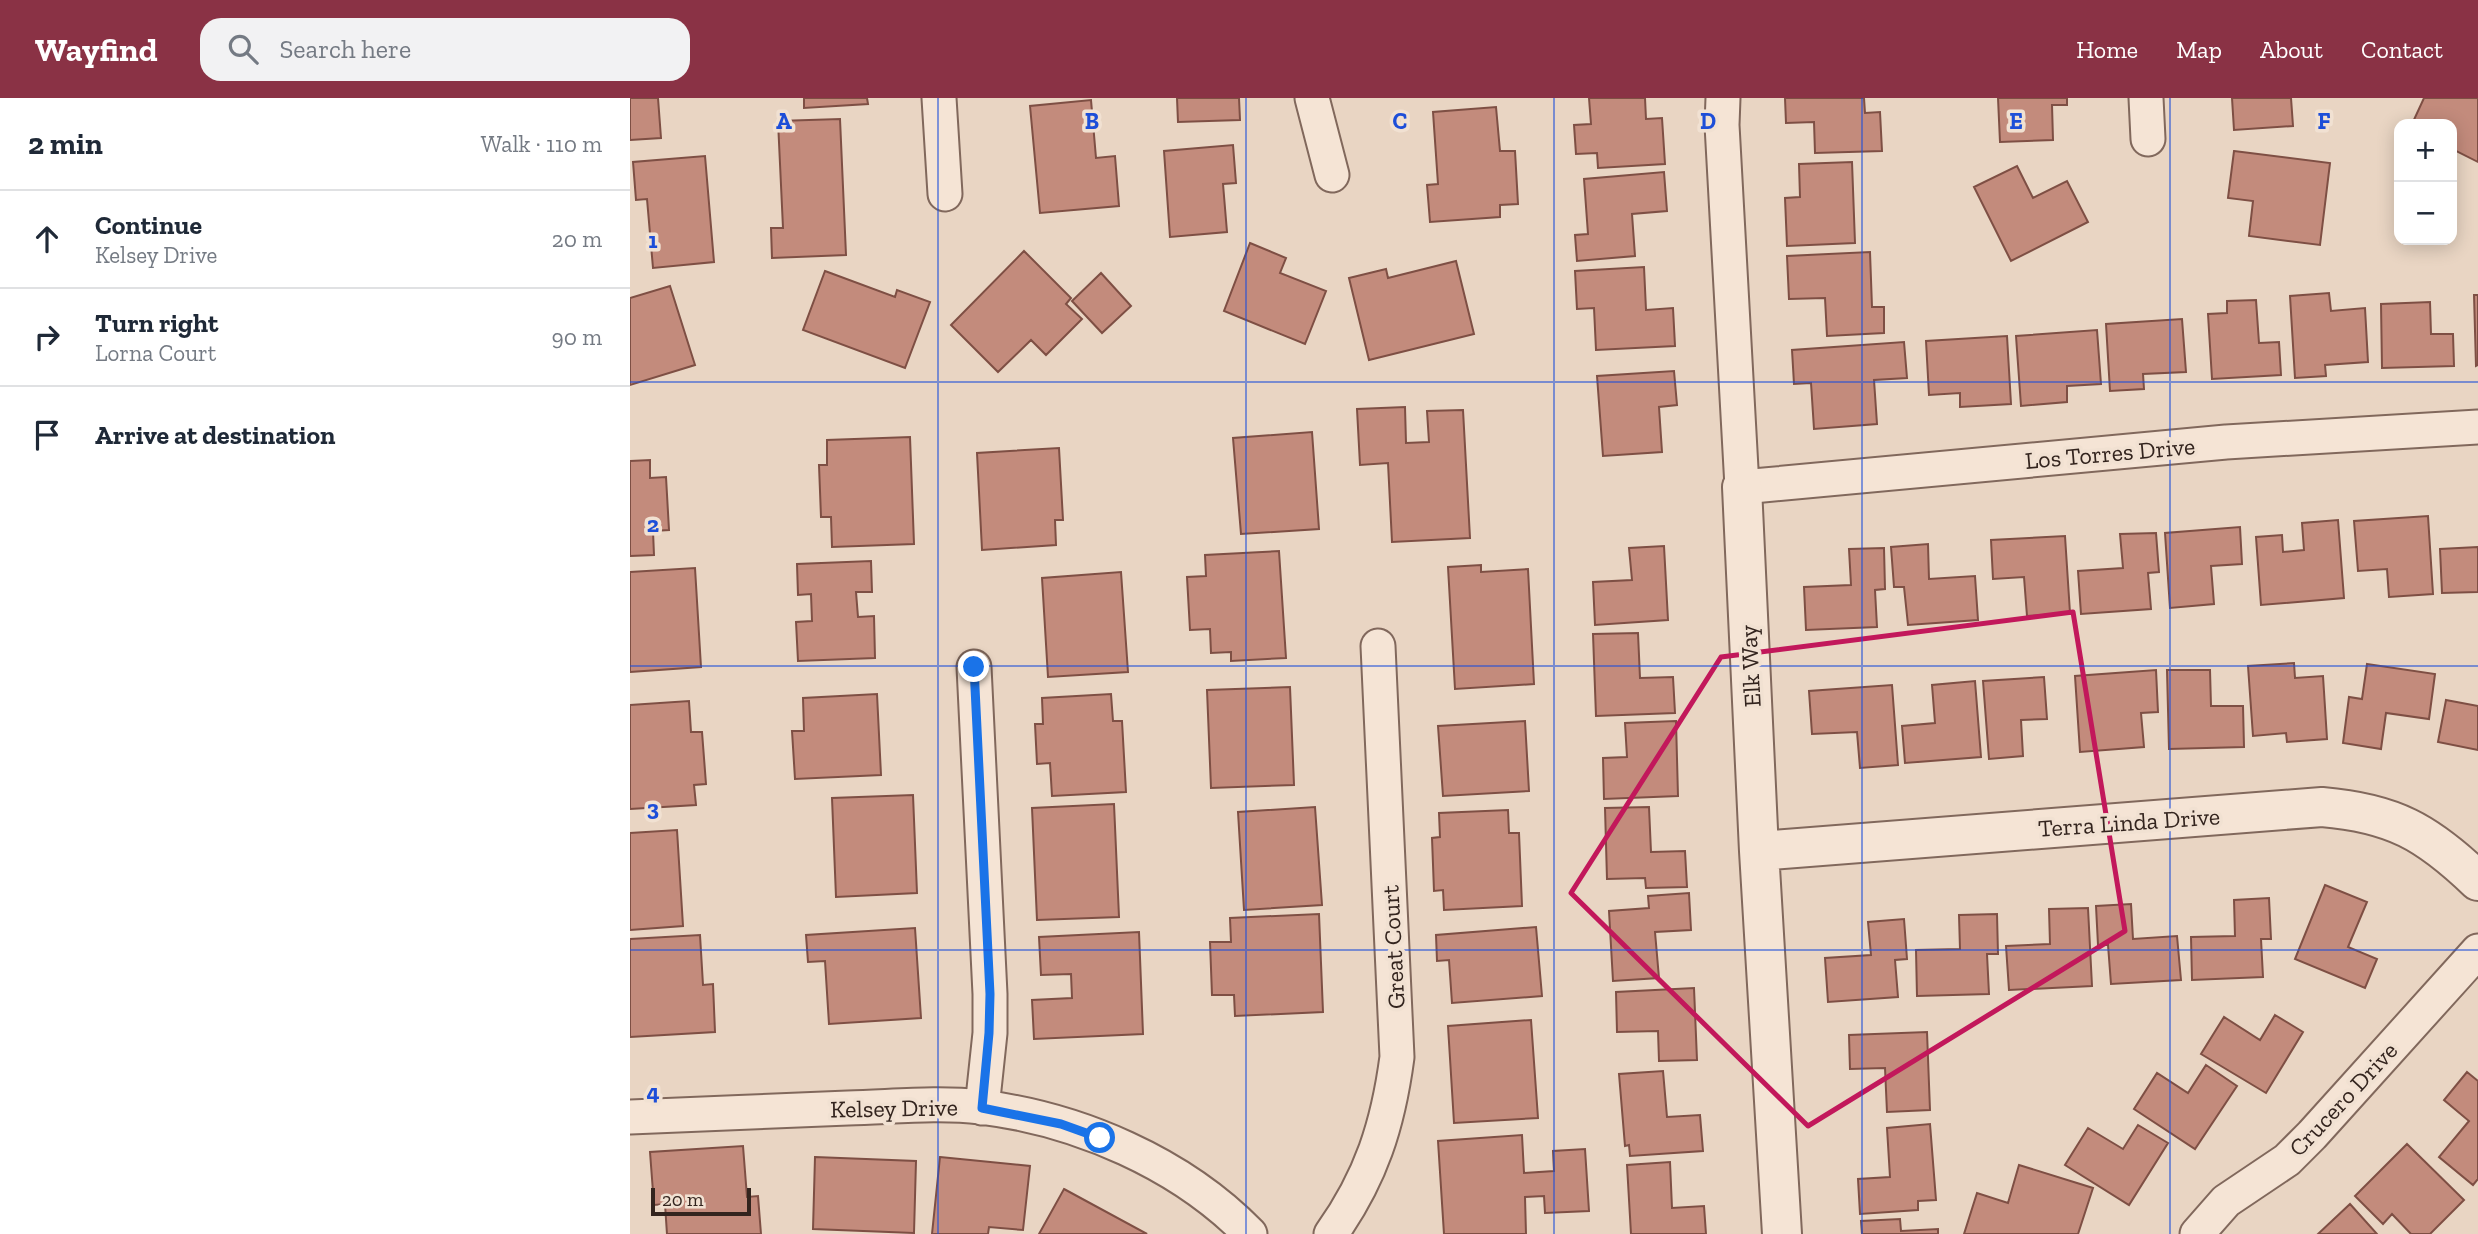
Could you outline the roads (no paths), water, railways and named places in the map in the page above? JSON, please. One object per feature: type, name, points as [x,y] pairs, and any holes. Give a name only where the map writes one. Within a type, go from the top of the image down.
[{"type":"street","points":[[939,98],[945,194]]},
{"type":"street","points":[[1312,98],[1332,175]]},
{"type":"street","name":"Elk Way","points":[[1723,98],[1759,851],[1782,1234]]},
{"type":"street","points":[[2146,98],[2148,139]]},
{"type":"street","name":"Los Torres Drive","points":[[1742,487],[2226,442],[2478,428]]},
{"type":"street","name":"Great Court","points":[[1331,1234],[1349,1209],[1368,1173],[1382,1136],[1392,1097],[1397,1058],[1378,646]]},
{"type":"street","points":[[974,667],[990,994],[982,1108]]},
{"type":"street","name":"Terra Linda Drive","points":[[1759,851],[2322,807],[2358,810],[2393,820],[2425,836],[2478,881]]},
{"type":"street","name":"Crucero Drive","points":[[2197,1234],[2226,1201],[2287,1160],[2312,1135],[2478,951]]},
{"type":"street","name":"Kelsey Drive","points":[[630,1116],[946,1105],[982,1108],[1061,1124],[1138,1155],[1209,1198],[1251,1234]]}]
